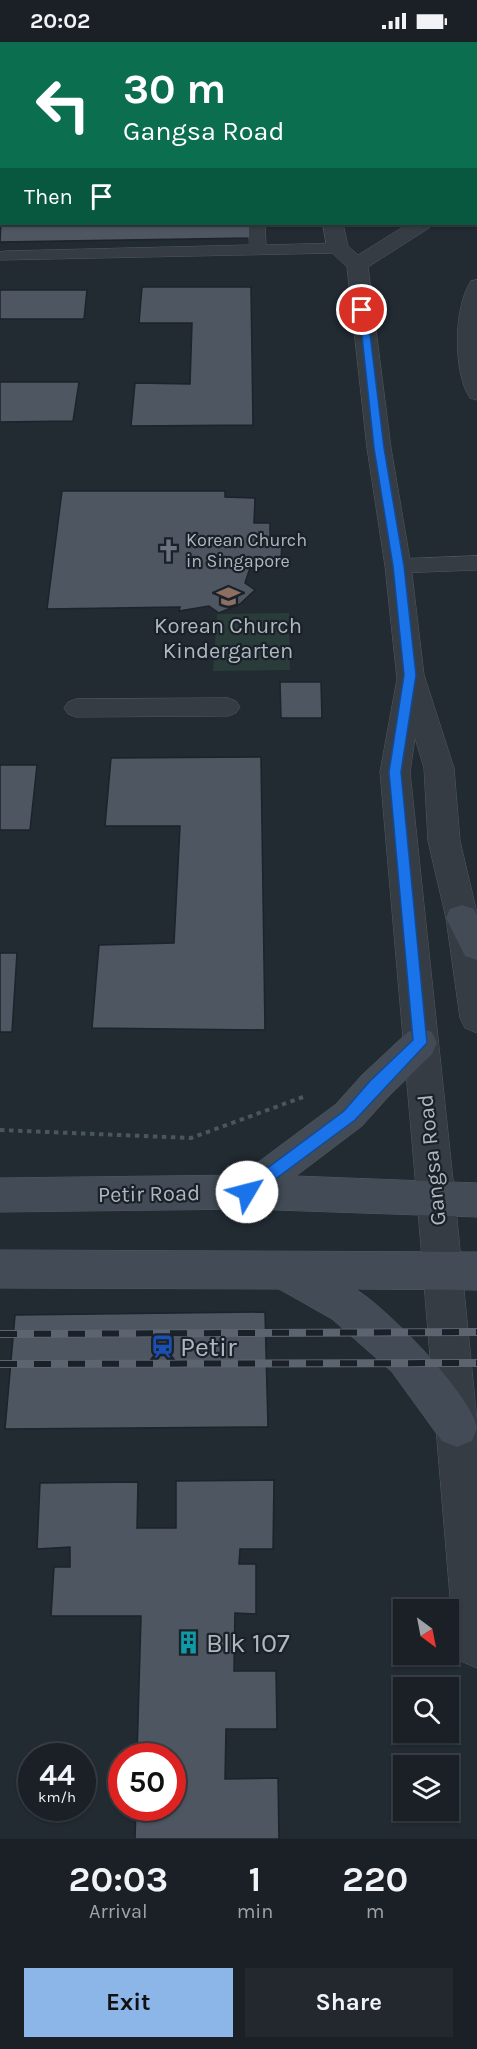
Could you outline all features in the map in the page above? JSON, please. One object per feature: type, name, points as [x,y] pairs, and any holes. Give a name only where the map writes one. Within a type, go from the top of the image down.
[{"type":"main road","points":[[247,1192],[350,1115],[375,1086],[420,1043]]},
{"type":"main road","name":"Petir Road","points":[[0,1195],[247,1192],[477,1200]]},
{"type":"main road","points":[[0,1269],[460,1271]]},
{"type":"main road","points":[[280,1269],[345,1305],[406,1358],[457,1426]]},
{"type":"street","name":"Gangsa Road","points":[[333,225],[348,256],[398,566],[410,675],[439,768],[444,841],[469,932],[477,1018]]},
{"type":"street","points":[[348,256],[420,225]]},
{"type":"street","name":"Gangsa Road","points":[[410,675],[395,772],[436,1199],[460,1271],[457,1426],[477,1645]]},
{"type":"lane","points":[[257,225],[258,251]]},
{"type":"lane","points":[[28,241],[6,256],[258,251],[348,256]]},
{"type":"lane","points":[[477,285],[466,324],[472,377],[477,394]]},
{"type":"lane","points":[[398,566],[477,563]]},
{"type":"lane","points":[[76,708],[228,707]]},
{"type":"path","points":[[0,1130],[191,1138],[305,1096]]},
{"type":"shaded area","points":[[289,613],[290,670],[213,671],[217,614]]},
{"type":"building","points":[[1,225],[251,225],[250,238],[0,242]]},
{"type":"building","points":[[142,287],[251,287],[253,425],[131,426],[135,383],[190,384],[192,323],[139,323]]},
{"type":"building","points":[[0,290],[87,290],[84,319],[0,319]]},
{"type":"building","points":[[0,382],[79,382],[73,421],[0,422]]},
{"type":"building","name":"Korean Church in Singapore","points":[[62,491],[225,491],[225,497],[255,498],[254,523],[270,523],[270,540],[282,540],[281,560],[273,561],[261,570],[256,565],[251,565],[245,583],[255,590],[240,604],[219,613],[209,606],[179,611],[180,607],[47,609]]},
{"type":"building","points":[[280,682],[321,682],[322,718],[281,718]]},
{"type":"building","points":[[261,757],[265,1030],[92,1028],[99,945],[174,943],[180,826],[105,826],[111,758]]},
{"type":"building","points":[[0,765],[37,765],[30,830],[0,830]]},
{"type":"building","points":[[0,953],[17,953],[12,1032],[0,1032]]},
{"type":"building","points":[[265,1312],[268,1427],[5,1429],[15,1315]]},
{"type":"building","name":"Blk 107","points":[[274,1480],[273,1549],[240,1549],[239,1564],[256,1564],[256,1614],[235,1613],[234,1671],[276,1671],[277,1729],[226,1729],[225,1779],[278,1778],[279,1839],[135,1839],[136,1821],[186,1821],[186,1743],[137,1743],[141,1616],[51,1616],[54,1567],[70,1567],[70,1547],[37,1549],[40,1483],[138,1482],[137,1528],[176,1528],[176,1481]]},
{"type":"railway","points":[[0,1334],[477,1332]]},
{"type":"railway","points":[[0,1364],[477,1363]]},
{"type":"place","name":"Korean Church in Singapore","points":[[168,550]]},
{"type":"place","name":"Korean Church Kindergarten","points":[[228,597]]},
{"type":"place","name":"Petir","points":[[162,1347]]},
{"type":"place","name":"Blk 107","points":[[188,1643]]},
{"type":"route","points":[[247,1192],[350,1115],[375,1086],[420,1043],[395,772],[410,675],[398,566],[379,448],[362,310]]}]
